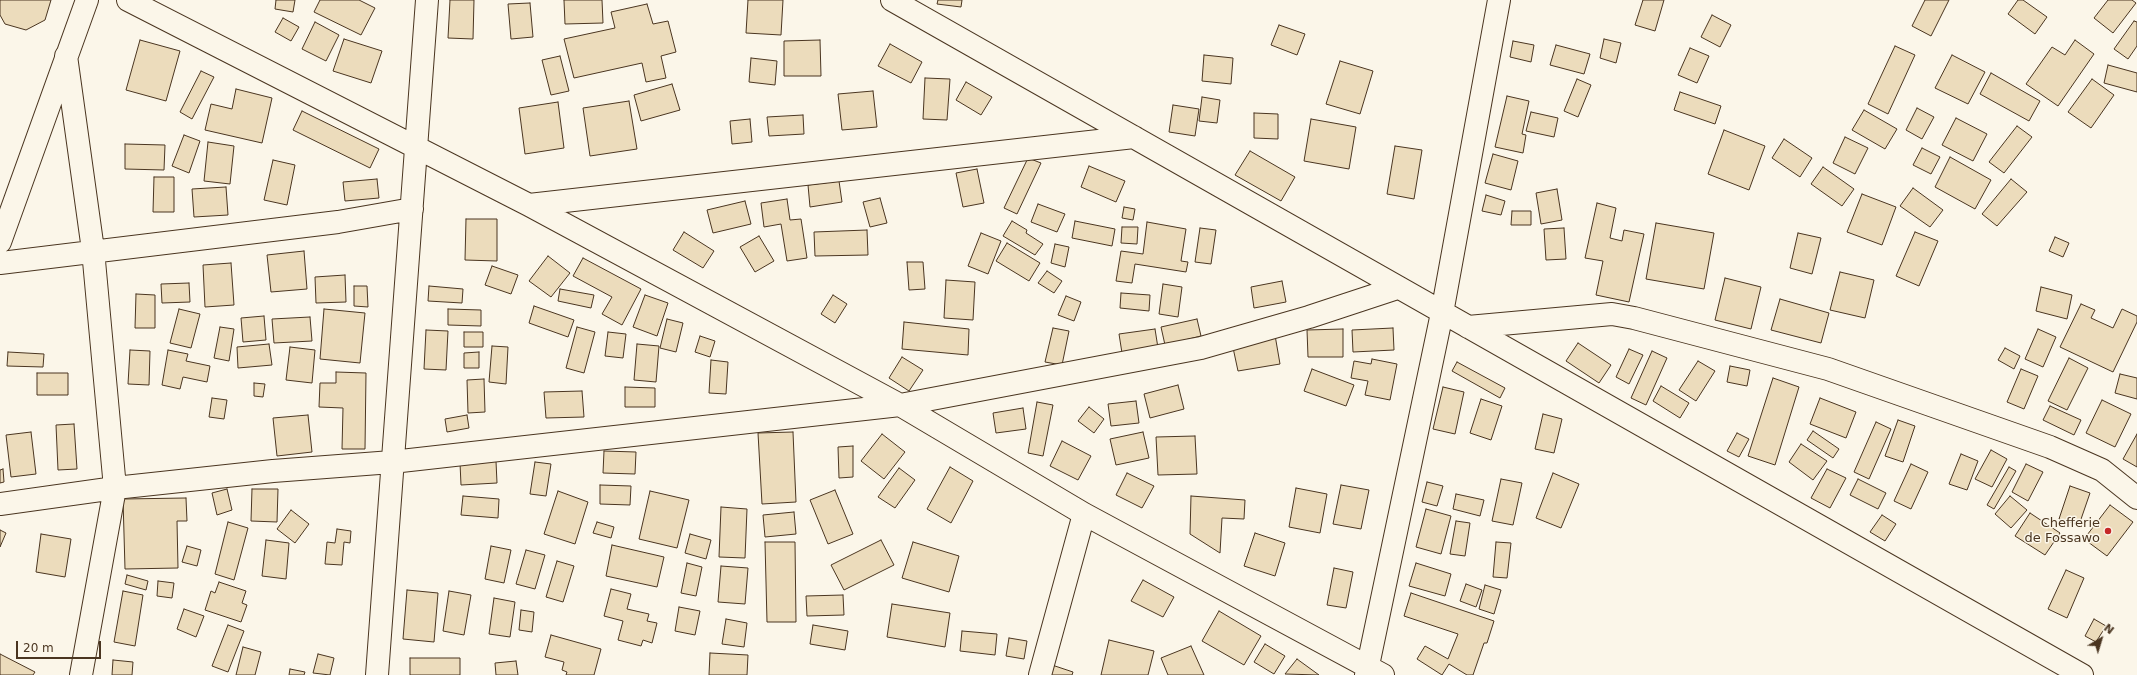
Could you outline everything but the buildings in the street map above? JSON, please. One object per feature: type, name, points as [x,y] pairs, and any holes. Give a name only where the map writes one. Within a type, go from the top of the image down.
[{"type":"street","points":[[0,242],[66,56],[88,0]]},
{"type":"street","points":[[128,0],[529,205],[900,405],[1084,514],[1372,672],[1442,313],[1499,0]]},
{"type":"street","points":[[377,675],[427,0]]},
{"type":"street","points":[[892,0],[1397,288],[2082,675]]},
{"type":"street","points":[[66,56],[93,250],[115,488],[81,675]]},
{"type":"street","points":[[529,205],[1134,137]]},
{"type":"street","points":[[0,263],[93,250],[338,222],[412,209]]},
{"type":"street","points":[[0,504],[115,488],[273,471],[392,462],[900,405],[1201,348],[1309,317],[1397,288]]},
{"type":"street","points":[[1468,327],[1612,314],[1634,318],[1828,369],[2050,447],[2102,470],[2137,498]]},
{"type":"street","points":[[1040,675],[1084,514]]},
{"type":"place","name":"Chefferie de Fossawo","points":[[2108,531]]}]
